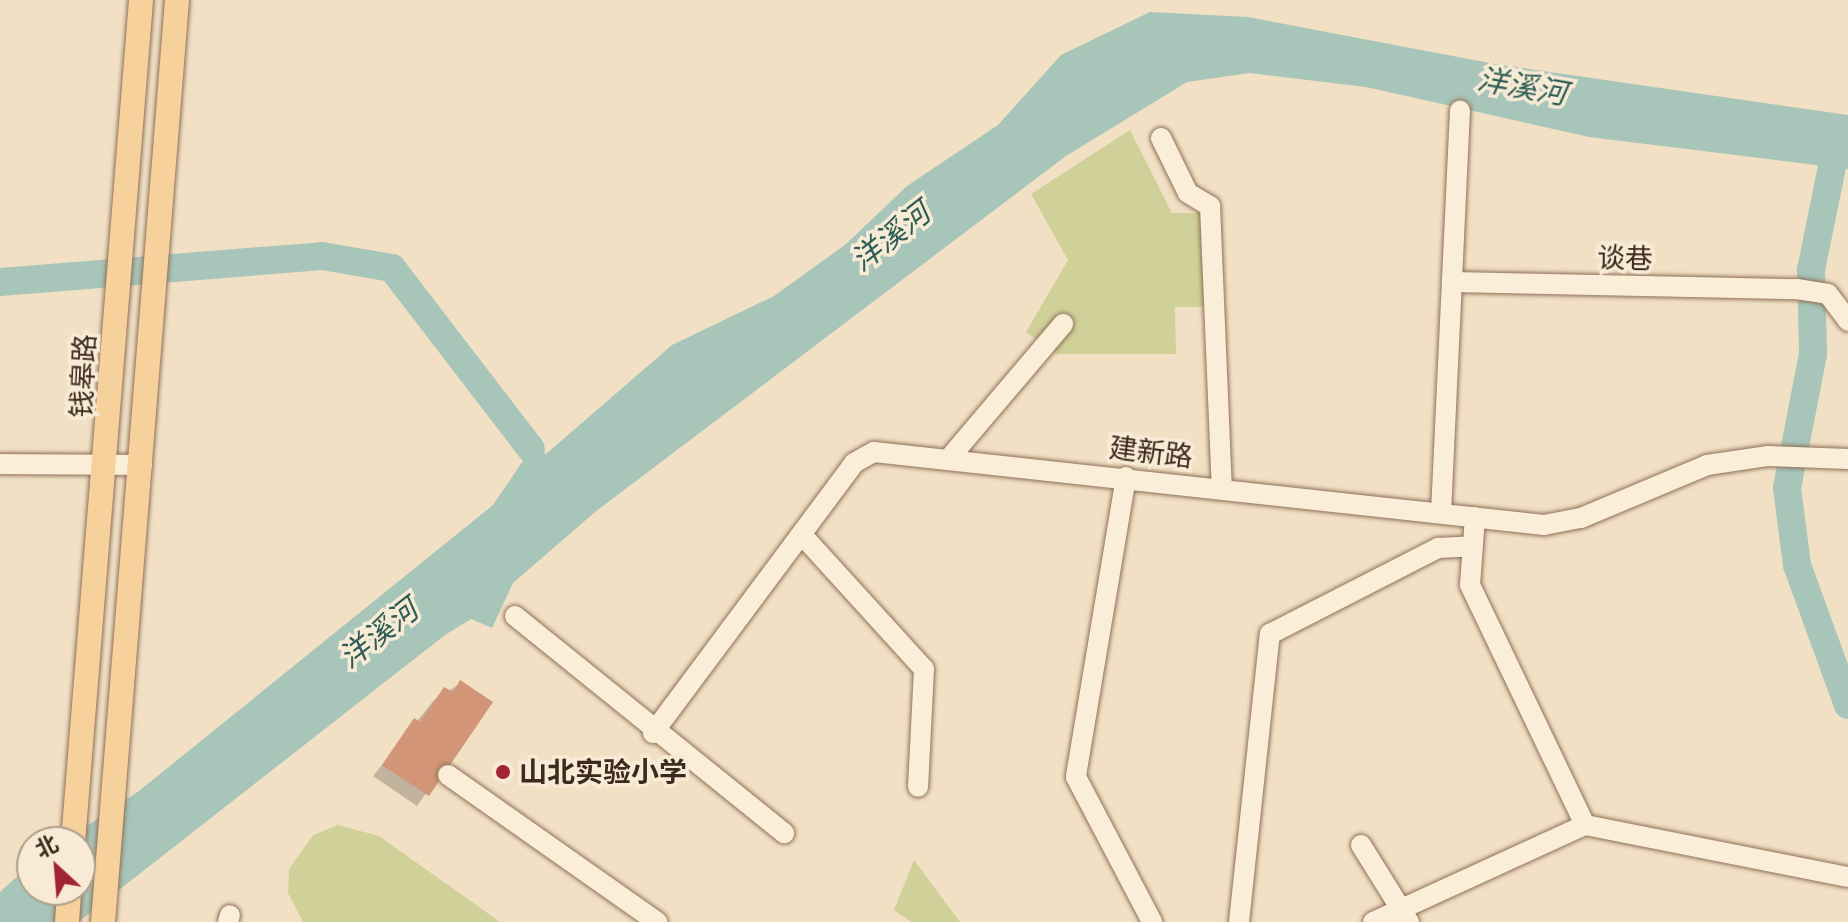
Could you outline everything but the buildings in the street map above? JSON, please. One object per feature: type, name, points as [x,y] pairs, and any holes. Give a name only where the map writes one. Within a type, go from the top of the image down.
[{"type":"main road","name":"钱皋路","points":[[74,826],[109,465],[118,279],[141,0]]},
{"type":"main road","points":[[103,922],[132,599],[177,0]]},
{"type":"main road","points":[[95,600],[116,589],[132,599]]},
{"type":"street","points":[[1441,513],[1460,110]]},
{"type":"street","points":[[1161,138],[1188,193],[1210,206],[1222,489]]},
{"type":"street","name":"谈巷","points":[[1452,282],[1797,289],[1828,294],[1848,321]]},
{"type":"street","points":[[952,455],[1063,324]]},
{"type":"street","name":"建新路","points":[[653,733],[854,463],[874,452],[952,455],[1544,525],[1581,518],[1707,465],[1768,456],[1839,458]]},
{"type":"street","points":[[0,464],[142,465]]},
{"type":"street","points":[[1126,477],[1076,777],[1152,922]]},
{"type":"street","points":[[1475,517],[1470,585],[1585,825]]},
{"type":"street","points":[[802,535],[924,669],[918,787]]},
{"type":"street","points":[[1239,922],[1270,634],[1438,548],[1473,546]]},
{"type":"street","points":[[515,616],[653,733],[784,833]]},
{"type":"street","points":[[448,775],[657,922]]},
{"type":"street","points":[[1373,922],[1405,916],[1585,825],[1848,877]]},
{"type":"street","points":[[1361,845],[1405,916]]},
{"type":"green space","points":[[1130,130],[1172,213],[1204,213],[1211,307],[1175,307],[1176,354],[1057,354],[1026,332],[1068,260],[1031,194]]},
{"type":"green space","points":[[338,825],[379,836],[500,922],[303,922],[288,893],[289,869],[313,835]]},
{"type":"green space","points":[[914,860],[960,922],[911,922],[894,910]]},
{"type":"water","name":"洋溪河","points":[[1150,12],[1248,17],[1495,64],[1848,115],[1848,169],[1589,137],[1366,87],[1250,73],[1187,82],[1066,156],[595,512],[513,583],[492,628],[471,619],[445,635],[78,922],[0,922],[0,892],[16,878],[16,906],[96,906],[96,826],[87,826],[139,791],[493,505],[531,449],[546,454],[672,345],[774,296],[846,244],[907,186],[998,125],[1061,55]]},
{"type":"waterway","points":[[1837,142],[1811,270],[1813,354],[1787,488],[1797,565],[1848,705]]},
{"type":"waterway","points":[[0,282],[322,256],[392,268],[531,449]]},
{"type":"place","name":"山北实验小学","points":[[503,772]]}]
